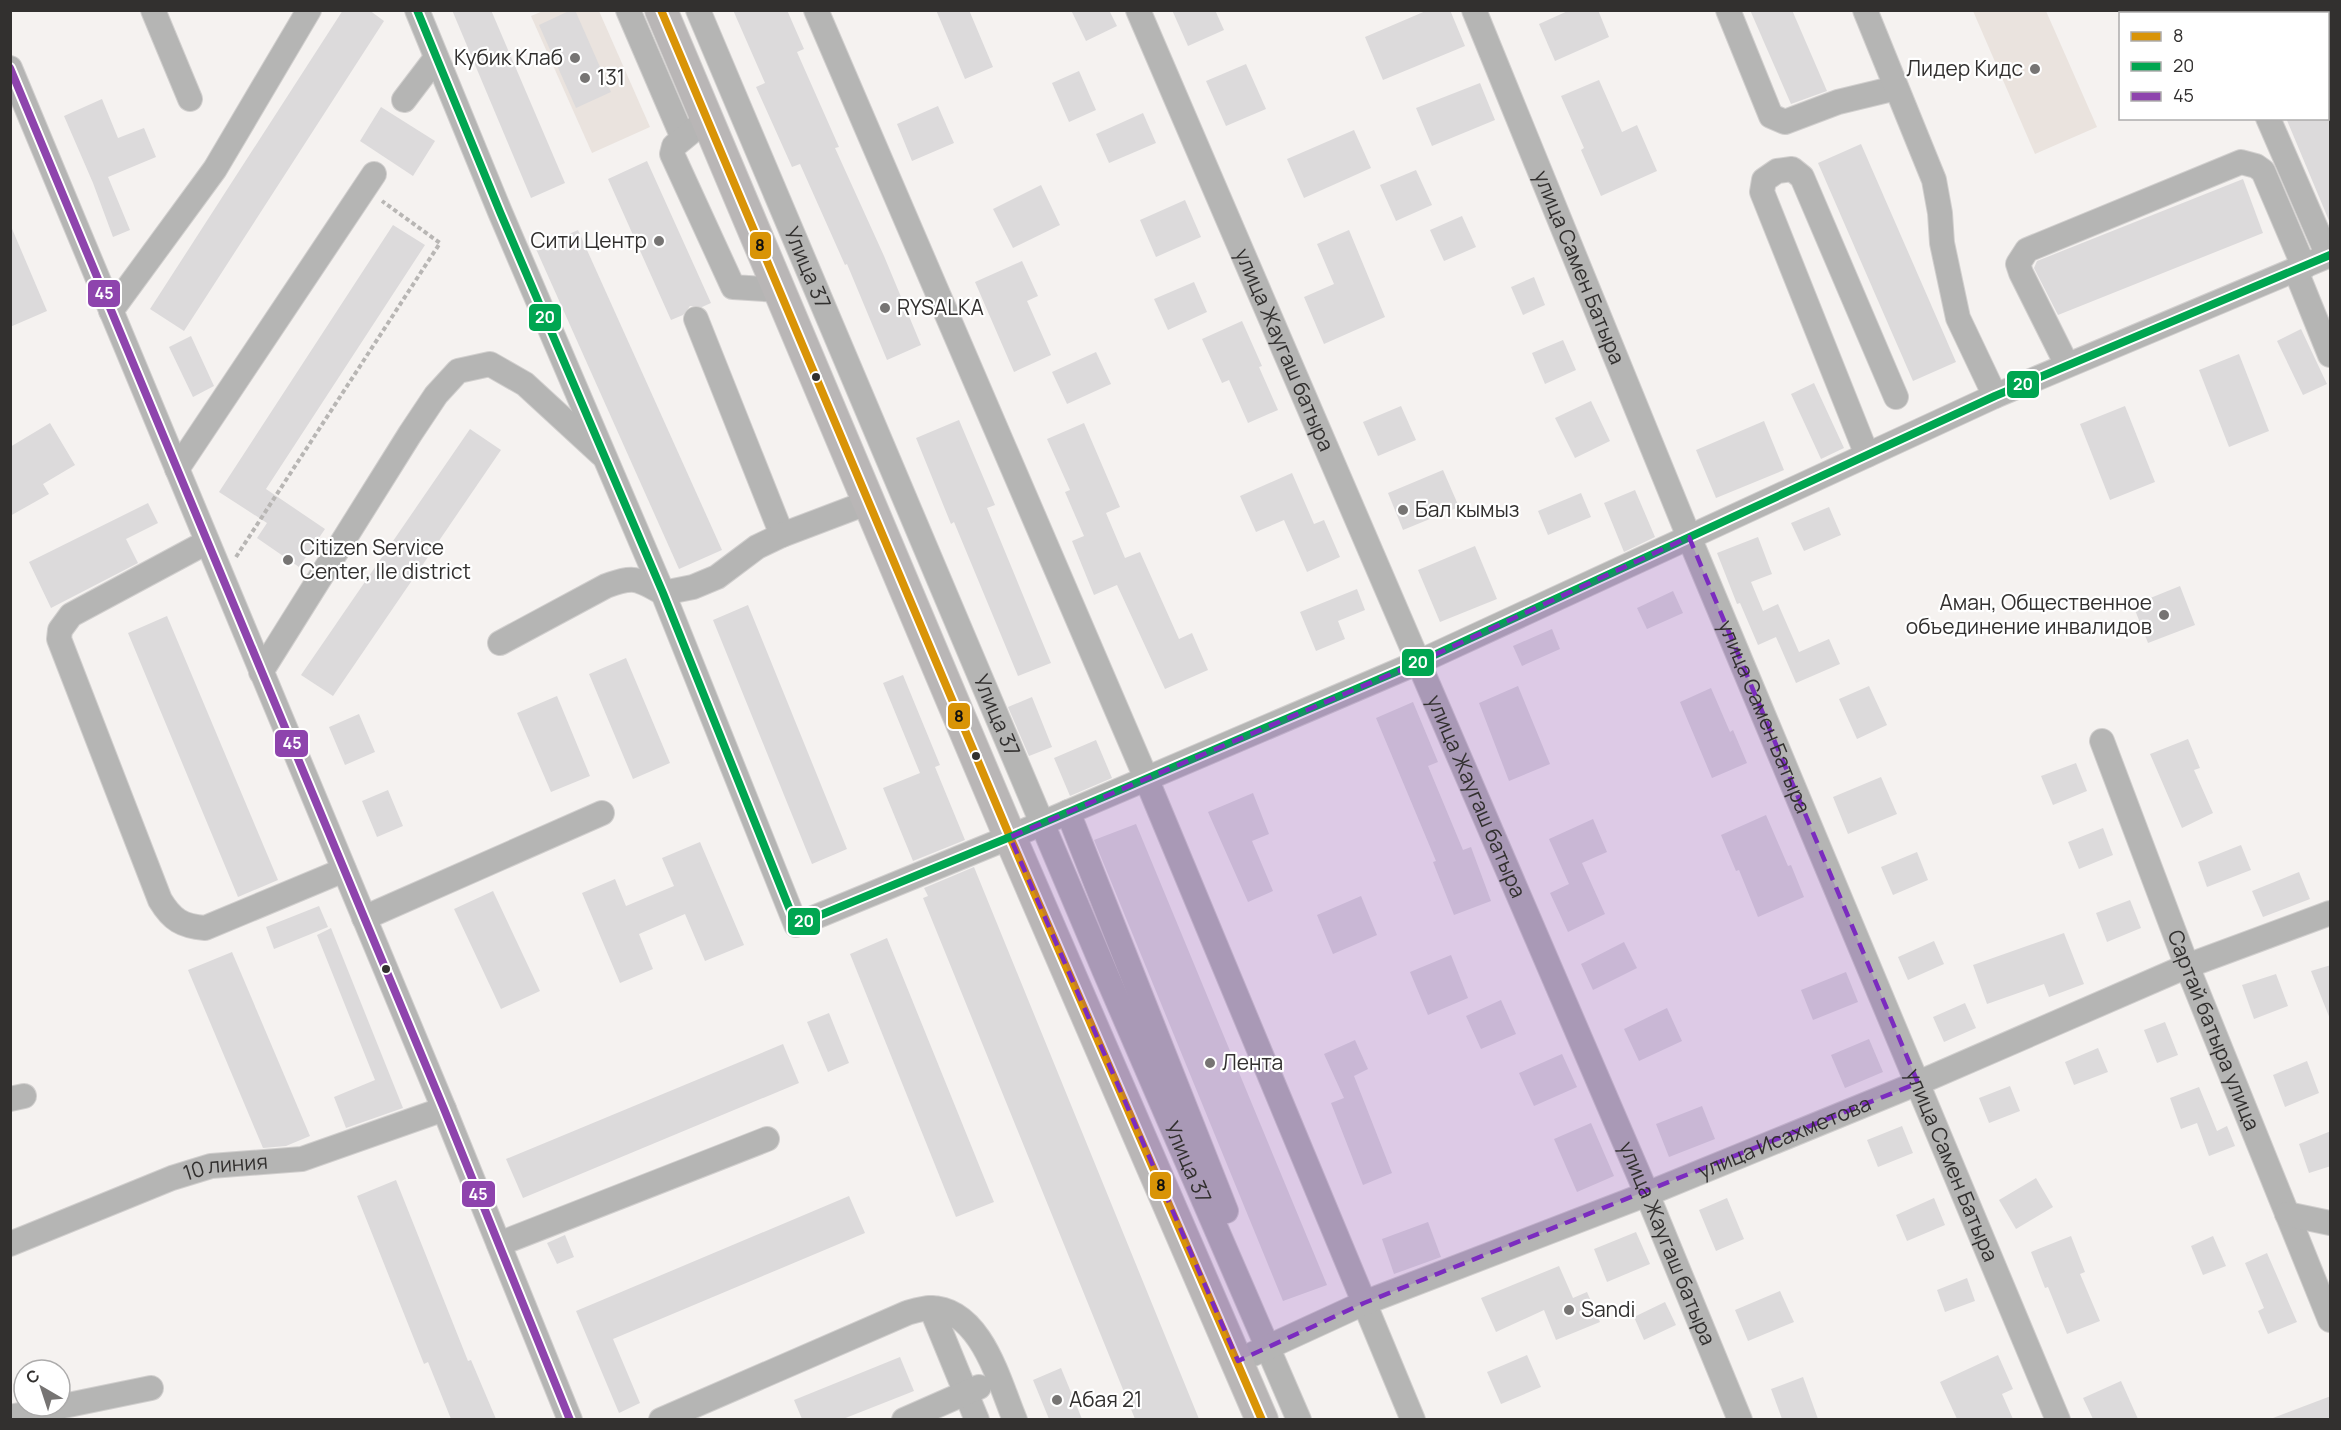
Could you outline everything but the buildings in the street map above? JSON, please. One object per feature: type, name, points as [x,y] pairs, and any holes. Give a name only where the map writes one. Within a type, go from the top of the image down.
[{"type":"main road","points":[[661,10],[1010,837],[1262,1419]]},
{"type":"street","points":[[153,10],[190,99]]},
{"type":"street","points":[[111,311],[215,169],[309,10]]},
{"type":"street","points":[[417,10],[663,593],[796,925],[1010,837],[1419,662],[1995,396],[2329,256],[2269,120]]},
{"type":"street","points":[[628,10],[683,138]]},
{"type":"street","name":"Улица 37","points":[[698,10],[1101,961],[1299,1419]]},
{"type":"street","points":[[816,10],[1146,778],[1413,1419]]},
{"type":"street","name":"улица Жаугаш батыра","points":[[1138,10],[1647,1194],[1740,1419]]},
{"type":"street","name":"улица Самен Батыра","points":[[1474,10],[1689,537],[2058,1419]]},
{"type":"street","points":[[1728,10],[1771,116],[1785,122],[1838,102],[1896,88]]},
{"type":"street","points":[[1864,10],[1934,180],[1940,213],[1941,243],[1958,318],[1995,396]]},
{"type":"street","points":[[404,100],[436,58]]},
{"type":"street","points":[[10,68],[444,1109],[570,1419]]},
{"type":"street","points":[[707,118],[674,146],[672,154],[729,282],[733,287],[780,290]]},
{"type":"street","points":[[2067,365],[2018,264],[2027,250],[2241,162],[2263,171],[2331,355]]},
{"type":"street","points":[[1867,455],[1762,192],[1764,180],[1776,171],[1792,169],[1802,177],[1896,397]]},
{"type":"street","points":[[177,469],[369,182]]},
{"type":"street","points":[[696,320],[783,535]]},
{"type":"street","points":[[261,672],[410,434],[436,395],[458,371],[490,364],[525,384],[607,459]]},
{"type":"street","points":[[500,643],[606,586],[631,578],[645,582],[663,593],[693,587],[717,577],[757,548],[783,535],[870,502]]},
{"type":"street","points":[[207,542],[71,615],[60,630],[59,639],[160,900],[168,913],[186,927],[205,928],[344,870]]},
{"type":"street","name":"Сартай батыра улица","points":[[2102,741],[2187,966],[2331,1320]]},
{"type":"street","points":[[1068,812],[1248,1268],[1248,1278],[1239,1294],[1214,1305]]},
{"type":"street","points":[[364,918],[602,813]]},
{"type":"street","name":"улица Исахметова","points":[[1238,1361],[1364,1303],[1647,1194],[1918,1083],[2187,966],[2331,913]]},
{"type":"street","name":"10 линия","points":[[10,1244],[172,1178],[211,1166],[302,1159],[444,1109]]},
{"type":"street","points":[[499,1244],[767,1139]]},
{"type":"street","points":[[2286,1214],[2331,1223]]},
{"type":"street","points":[[931,1308],[977,1419]]},
{"type":"street","points":[[661,1419],[907,1312],[931,1308],[952,1313],[979,1336],[1016,1419]]},
{"type":"street","points":[[904,1419],[998,1379]]},
{"type":"street","points":[[10,1417],[151,1388]]},
{"type":"path","points":[[222,578],[440,243],[369,182]]},
{"type":"highlighted area","points":[[1689,537],[1918,1083],[1364,1303],[1238,1361],[1010,837],[1419,662]]},
{"type":"shaded area","points":[[543,11],[599,11],[650,127],[592,153],[531,16]]},
{"type":"shaded area","name":"Лидер Кидс","points":[[1973,11],[2046,11],[2097,127],[2035,154]]},
{"type":"transit line","name":"20","points":[[417,10],[500,212],[663,593],[796,925],[1010,837],[1419,662],[1995,396],[2330,255]]},
{"type":"transit line","name":"8","points":[[661,10],[1010,837],[1262,1420]]},
{"type":"transit line","name":"45","points":[[10,68],[444,1109],[570,1420]]},
{"type":"place","name":"Кубик Клаб","points":[[575,58]]},
{"type":"place","name":"Лидер Кидс","points":[[2035,69]]},
{"type":"place","name":"131","points":[[585,78]]},
{"type":"place","name":"Сити Центр","points":[[659,241]]},
{"type":"place","name":"RYSALKA","points":[[885,308]]},
{"type":"place","name":"Бал кымыз","points":[[1403,510]]},
{"type":"place","name":"Citizen Service Center, Ile district","points":[[288,560]]},
{"type":"place","name":"Аман, Общественное объединение инвалидов","points":[[2164,615]]},
{"type":"place","name":"Лента","points":[[1210,1063]]},
{"type":"place","name":"Sandi","points":[[1569,1310]]},
{"type":"place","name":"Абая 21","points":[[1057,1400]]}]
